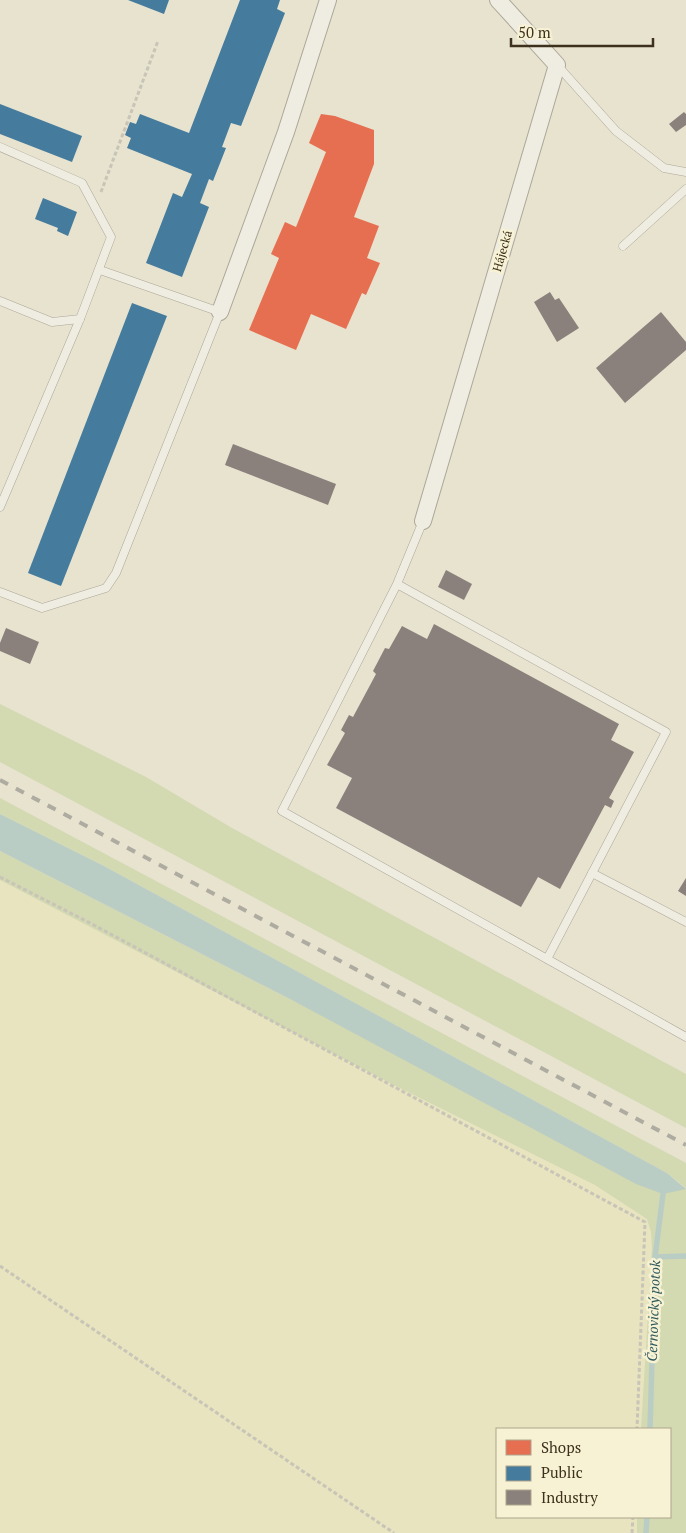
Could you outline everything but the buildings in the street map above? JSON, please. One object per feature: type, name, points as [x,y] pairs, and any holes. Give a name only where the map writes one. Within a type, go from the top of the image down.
[{"type":"street","points":[[220,312],[286,132],[328,0]]},
{"type":"street","points":[[498,0],[556,65]]},
{"type":"street","name":"Hájecká","points":[[423,521],[556,65]]},
{"type":"lane","points":[[556,65],[616,131],[664,168],[686,172]]},
{"type":"lane","points":[[0,147],[82,183],[111,237],[80,320],[0,507]]},
{"type":"lane","points":[[623,246],[686,189]]},
{"type":"lane","points":[[0,592],[42,608],[106,588],[116,573],[220,312],[100,270]]},
{"type":"lane","points":[[0,301],[52,322],[80,320]]},
{"type":"lane","points":[[423,521],[397,584],[282,811],[686,1037]]},
{"type":"lane","points":[[397,584],[666,732],[547,959]]},
{"type":"lane","points":[[592,873],[686,922]]},
{"type":"path","points":[[95,206],[158,41]]},
{"type":"path","points":[[0,877],[92,924],[645,1222],[636,1428]]},
{"type":"path","points":[[0,1266],[394,1533]]},
{"type":"path","points":[[632,1533],[633,1518]]},
{"type":"shaded area","points":[[0,814],[104,866],[667,1173],[686,1189],[663,1194],[636,1184],[290,999],[0,851]]},
{"type":"shaded area","points":[[0,880],[392,1084],[595,1185],[647,1219],[651,1232],[652,1248],[641,1428],[496,1428],[496,1518],[637,1518],[637,1533],[0,1533]]},
{"type":"green space","points":[[0,704],[146,777],[232,828],[686,1074],[686,1128],[0,762]]},
{"type":"green space","points":[[0,798],[686,1163],[686,1188],[667,1173],[104,866],[0,814]]},
{"type":"green space","points":[[0,851],[290,999],[686,1188],[686,1533],[637,1533],[637,1518],[671,1518],[671,1428],[641,1428],[652,1248],[651,1232],[647,1219],[595,1185],[392,1084],[0,880]]},
{"type":"waterway","name":"Černovický potok","points":[[650,1428],[655,1257],[663,1194]]},
{"type":"waterway","points":[[655,1257],[686,1256]]},
{"type":"waterway","name":"Černovický potok","points":[[646,1533],[647,1518]]},
{"type":"railway","points":[[0,780],[686,1145]]}]
